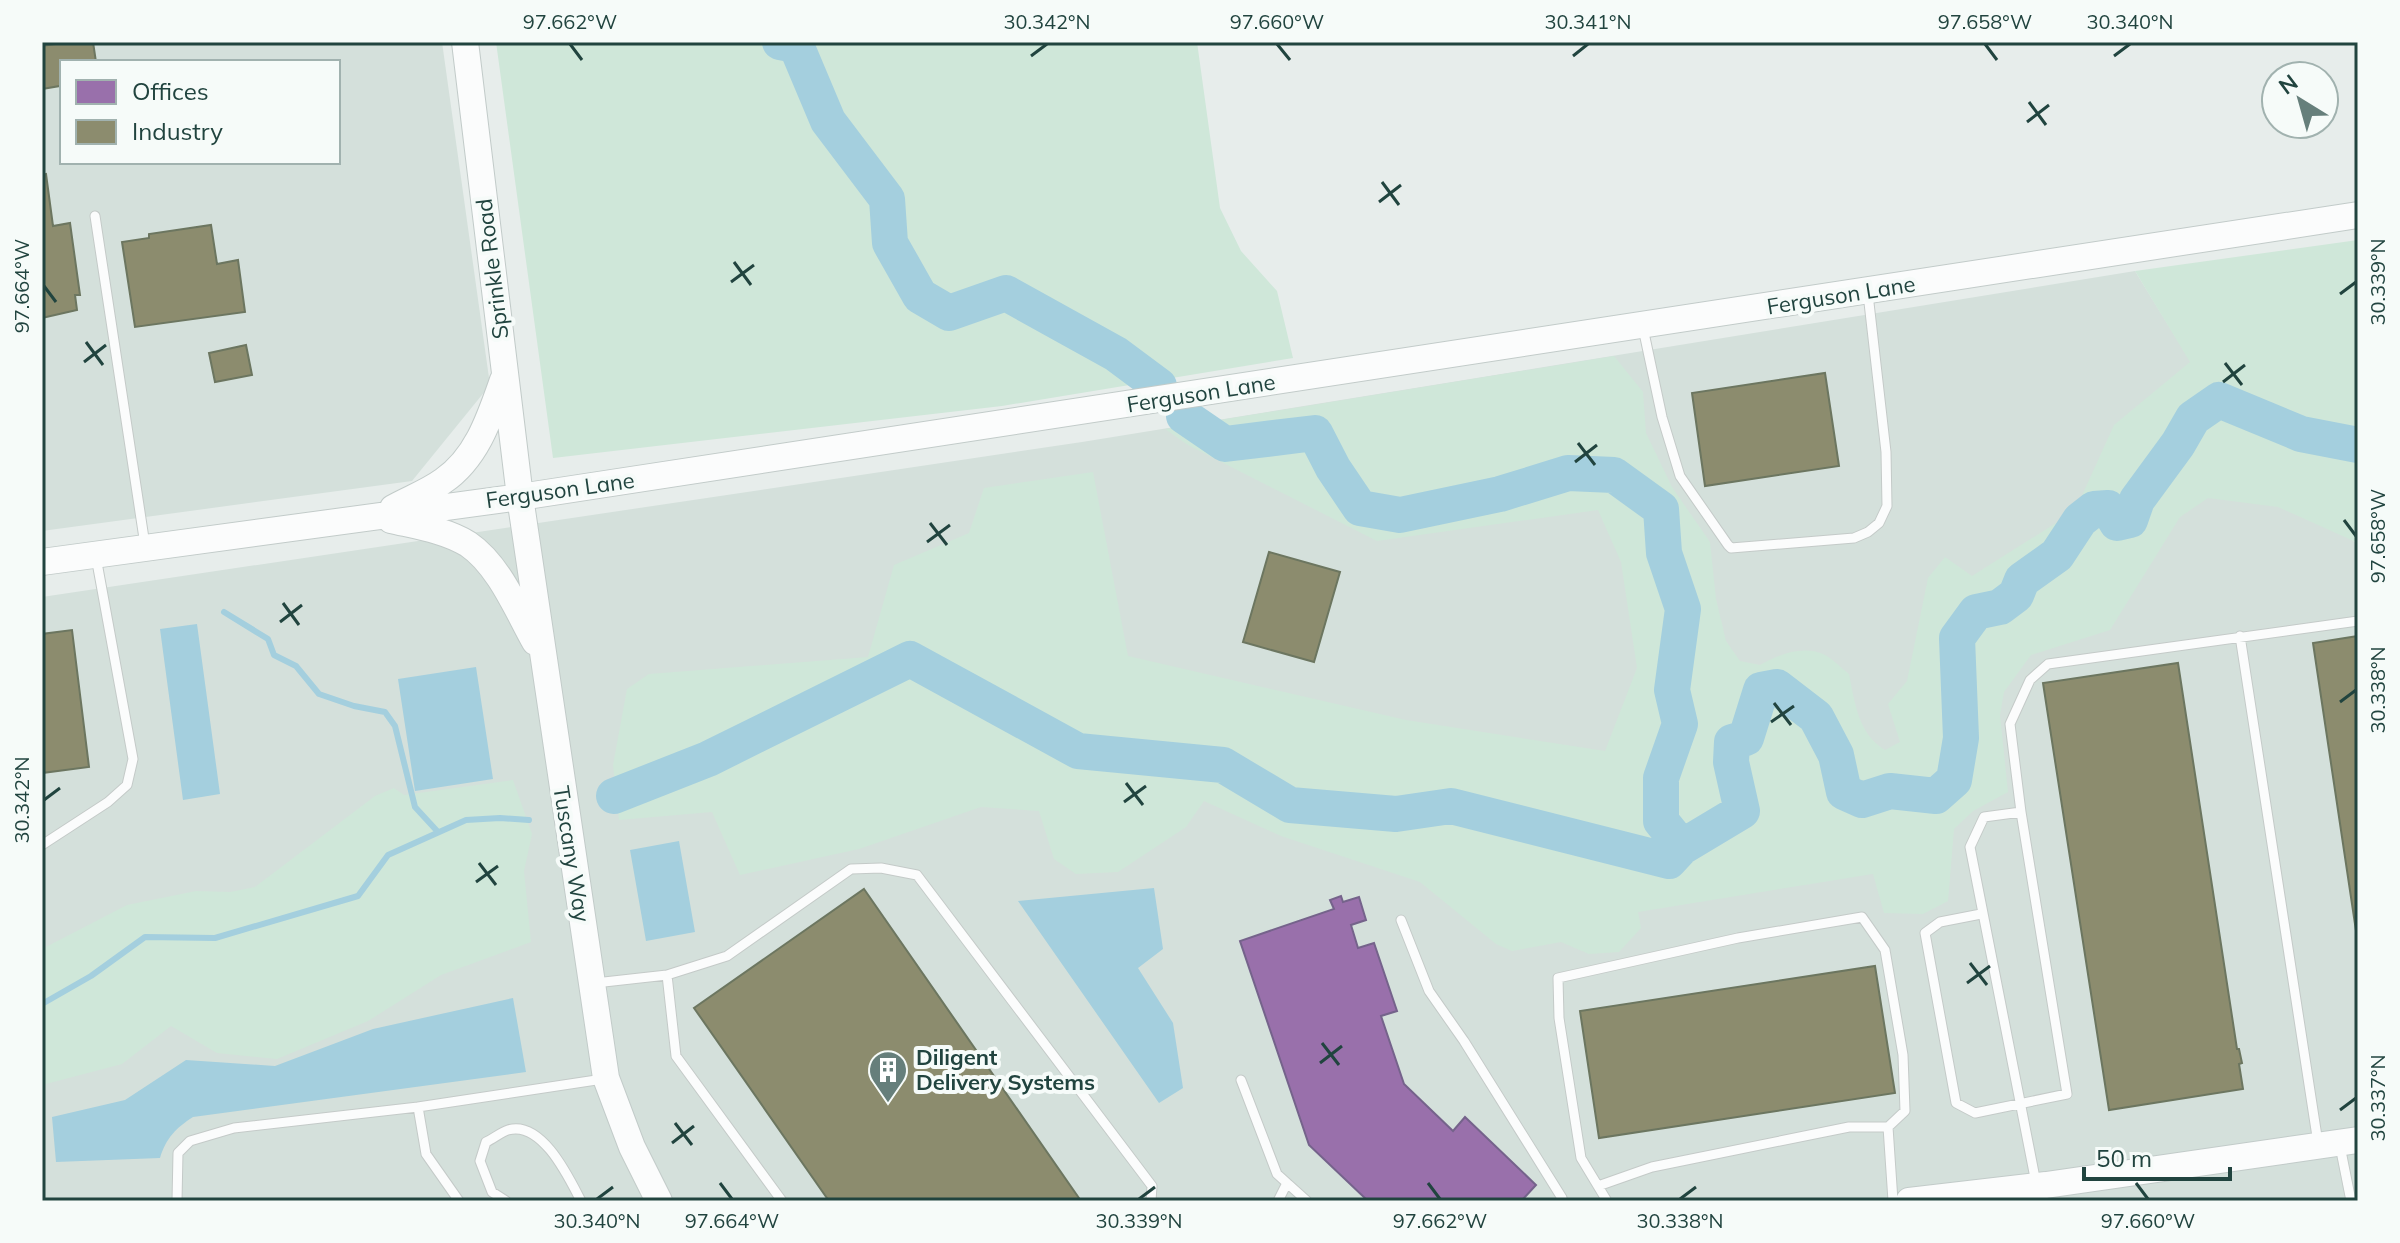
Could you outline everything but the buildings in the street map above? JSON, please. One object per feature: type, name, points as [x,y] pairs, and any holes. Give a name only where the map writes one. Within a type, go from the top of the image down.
[{"type":"street","name":"Sprinkle Road","points":[[465,42],[520,497]]},
{"type":"street","name":"Ferguson Lane","points":[[42,562],[520,497],[2358,215]]},
{"type":"street","points":[[375,517],[440,484],[462,465],[486,426],[505,375]]},
{"type":"street","name":"Tuscany Way","points":[[520,497],[606,1078],[632,1147],[659,1201]]},
{"type":"street","points":[[375,517],[436,531],[469,545],[485,559],[500,581],[543,657]]},
{"type":"street","points":[[1909,1201],[2044,1191],[2339,1143]]},
{"type":"lane","points":[[95,216],[145,548]]},
{"type":"lane","points":[[1642,325],[1662,417],[1680,476],[1728,545],[1731,548],[1854,538],[1879,523],[1887,506],[1886,452],[1867,290]]},
{"type":"lane","points":[[42,845],[108,802],[127,785],[133,759],[96,555]]},
{"type":"lane","points":[[1981,914],[1940,922],[1925,933],[1956,1103],[1975,1113],[2067,1094],[2021,812],[2010,724],[2030,680],[2048,664],[2358,621]]},
{"type":"lane","points":[[2240,636],[2351,1201]]},
{"type":"lane","points":[[2021,812],[1984,817],[1970,847],[2019,1105],[2044,1191]]},
{"type":"lane","points":[[592,983],[667,975],[727,956],[851,869],[881,868],[917,875],[1152,1186],[1151,1201]]},
{"type":"lane","points":[[1598,1186],[1652,1167],[1849,1127],[1888,1127],[1905,1111],[1903,1055],[1885,950],[1862,917],[1738,938],[1558,978],[1559,1018],[1581,1158],[1607,1201]]},
{"type":"lane","points":[[1401,920],[1429,991],[1481,1067],[1561,1201]]},
{"type":"lane","points":[[667,975],[676,1056],[782,1201]]},
{"type":"lane","points":[[177,1201],[178,1153],[190,1141],[234,1128],[418,1107],[606,1078]]},
{"type":"lane","points":[[1241,1080],[1277,1174],[1307,1201]]},
{"type":"lane","points":[[418,1107],[426,1154],[459,1201]]},
{"type":"lane","points":[[1888,1127],[1893,1201]]},
{"type":"lane","points":[[506,1201],[492,1192],[480,1161],[486,1142],[509,1129],[525,1130],[545,1143],[581,1201]]},
{"type":"lane","points":[[1278,1201],[1287,1183]]},
{"type":"shaded area","points":[[42,42],[442,42],[490,385],[412,481],[42,531]]},
{"type":"shaded area","points":[[2135,271],[2265,483],[2358,544],[2358,1201],[42,1201],[42,597],[1082,442]]},
{"type":"green space","points":[[496,42],[1197,42],[1220,208],[1241,251],[1277,291],[1293,358],[1002,406],[553,458]]},
{"type":"green space","points":[[2358,240],[2358,543],[2278,507],[2208,498],[2180,517],[2110,630],[2031,655],[2004,692],[2000,715],[2008,792],[1973,811],[1954,829],[1948,901],[1923,914],[1884,913],[1873,874],[1638,912],[1641,928],[1619,952],[1589,954],[1561,942],[1512,951],[1496,944],[1420,882],[1281,836],[1204,801],[1186,827],[1118,872],[1076,874],[1054,859],[1039,811],[981,807],[859,849],[740,875],[712,812],[619,820],[613,765],[627,689],[649,674],[868,657],[894,565],[969,533],[984,488],[1093,472],[1128,656],[1406,720],[1605,751],[1637,668],[1621,562],[1598,510],[1377,541],[1188,445],[1165,429],[1614,356],[1643,392],[1646,433],[1672,487],[1710,542],[1716,599],[1726,641],[1740,661],[1760,665],[1798,651],[1815,651],[1830,658],[1849,674],[1863,727],[1885,750],[1900,742],[1888,704],[1907,681],[1928,578],[1945,557],[1972,576],[2075,511],[2114,425],[2190,362],[2135,271]]},
{"type":"green space","points":[[513,780],[532,834],[524,871],[531,942],[441,975],[368,1021],[277,1059],[217,1053],[171,1026],[122,1064],[42,1085],[42,949],[127,905],[196,891],[230,892],[255,887],[375,796],[394,788],[404,795]]},
{"type":"water","points":[[197,624],[220,794],[183,800],[160,629]]},
{"type":"water","points":[[476,667],[493,779],[415,791],[398,679]]},
{"type":"water","points":[[679,841],[695,932],[646,941],[630,850]]},
{"type":"water","points":[[1154,888],[1163,949],[1138,968],[1173,1023],[1183,1088],[1159,1103],[1018,901]]},
{"type":"water","points":[[513,998],[526,1072],[193,1117],[172,1134],[160,1158],[56,1162],[52,1117],[125,1100],[186,1060],[275,1066],[373,1029]]},
{"type":"waterway","points":[[780,42],[796,45],[828,121],[887,199],[890,243],[920,296],[949,313],[1006,293],[1116,354],[1159,386]]},
{"type":"waterway","points":[[614,796],[708,759],[910,659],[1078,751],[1223,765],[1290,805],[1396,814],[1451,806],[1669,861],[1682,847],[1742,811],[1731,762],[1732,742],[1746,738],[1761,690],[1777,687],[1816,717],[1836,755],[1844,792],[1862,800],[1890,791],[1936,796],[1954,780],[1961,738],[1957,638],[1976,612],[2000,607],[2016,595],[2022,580],[2057,555],[2080,520],[2094,509],[2108,508],[2117,523],[2130,520],[2137,500],[2193,418],[2219,400],[2301,434],[2358,445]]},
{"type":"waterway","points":[[1184,416],[1225,444],[1315,433],[1333,468],[1360,508],[1400,515],[1500,494],[1568,473],[1614,475],[1661,509],[1664,553],[1683,609],[1672,690],[1680,724],[1661,778],[1661,821],[1682,847]]},
{"type":"waterway","points":[[224,612],[268,639],[274,655],[296,666],[319,694],[385,712],[395,726],[415,807],[438,832]]},
{"type":"waterway","points":[[42,1004],[91,976],[145,937],[215,938],[358,896],[388,855],[466,820],[529,820]]},
{"type":"place","name":"Diligent Delivery Systems","points":[[888,1104]]}]
